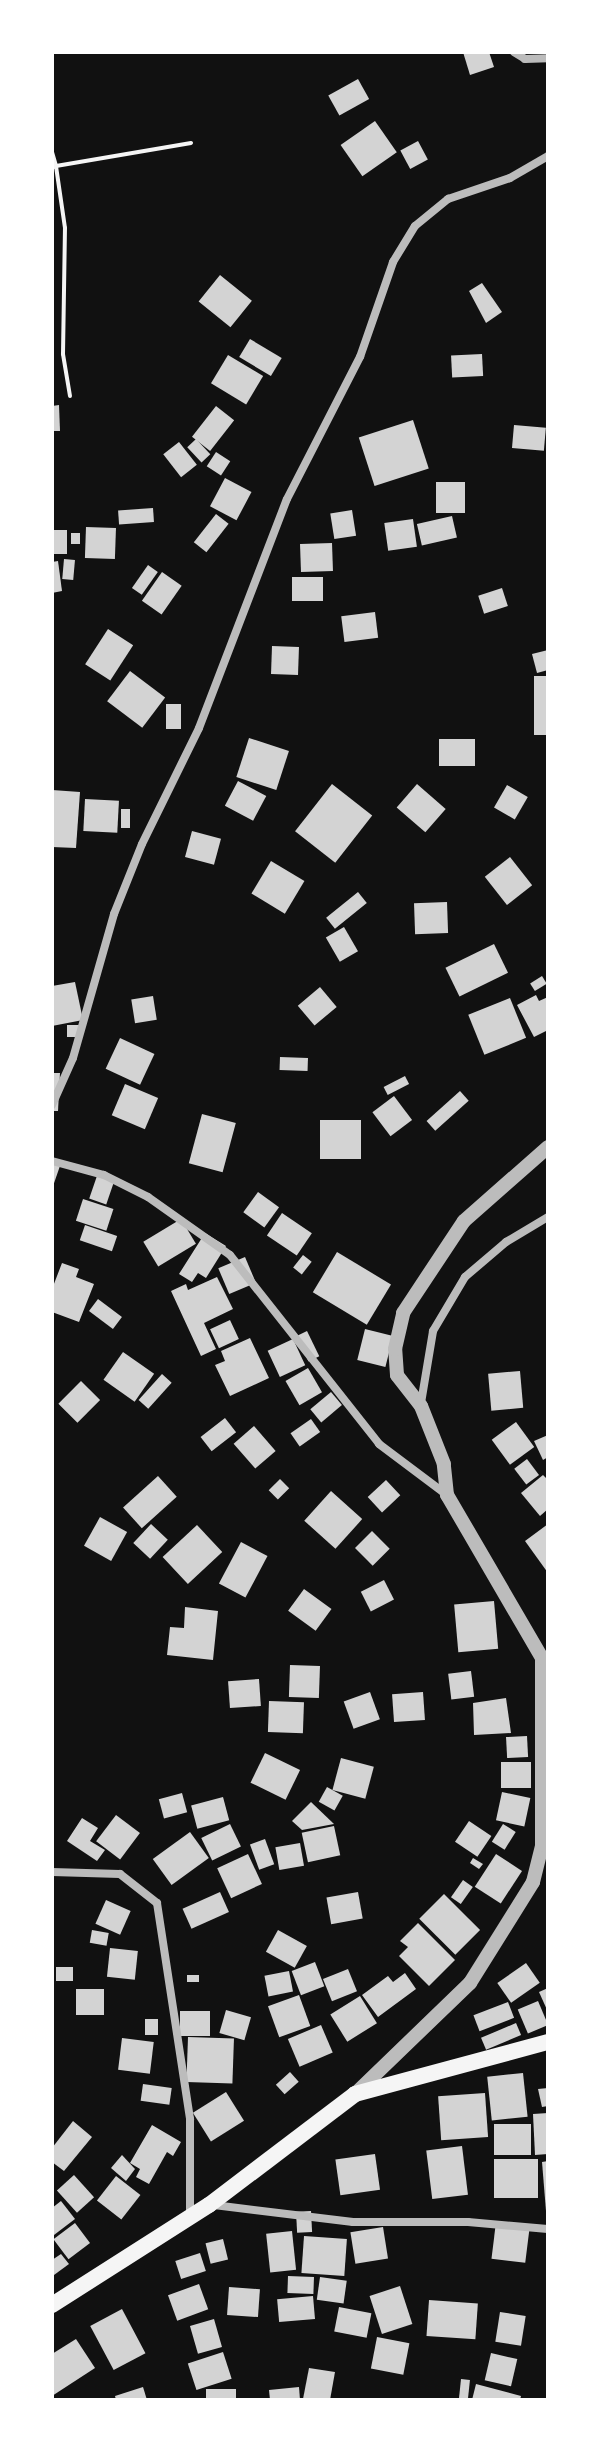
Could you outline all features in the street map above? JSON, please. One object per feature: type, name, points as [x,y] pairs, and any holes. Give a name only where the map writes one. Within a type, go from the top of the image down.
[{"type":"main road","points":[[52,2305],[209,2205],[355,2094],[548,2042]]},
{"type":"street","points":[[514,52],[525,59],[548,58]]},
{"type":"street","points":[[52,1105],[73,1058],[131,872],[199,728],[287,499],[360,357],[393,262],[415,226],[448,199],[510,178],[548,156]]},
{"type":"street","points":[[447,1495],[444,1464],[421,1406],[397,1375],[395,1349],[403,1313],[464,1221],[548,1147]]},
{"type":"street","points":[[52,1161],[104,1175],[148,1197],[230,1255],[379,1444],[447,1495],[545,1651],[542,1845],[533,1882],[513,1920],[470,1983],[355,2094]]},
{"type":"street","points":[[421,1406],[433,1331],[465,1277],[506,1242],[548,1217]]},
{"type":"street","points":[[52,1872],[120,1874],[157,1903],[190,2119],[190,2216]]},
{"type":"street","points":[[209,2205],[353,2222],[468,2222],[548,2229]]},
{"type":"path","points":[[54,167],[191,143]]},
{"type":"path","points":[[52,152],[65,228],[63,354],[70,396]]},
{"type":"building","points":[[463,52],[489,52],[494,67],[470,75]]},
{"type":"building","points":[[358,79],[369,99],[339,116],[328,95]]},
{"type":"building","points":[[375,121],[397,152],[362,176],[341,145]]},
{"type":"building","points":[[418,141],[428,160],[410,169],[400,150]]},
{"type":"building","points":[[220,275],[252,301],[230,327],[199,301]]},
{"type":"building","points":[[482,283],[502,312],[486,323],[469,291]]},
{"type":"building","points":[[250,339],[282,358],[271,376],[239,357]]},
{"type":"building","points":[[482,354],[483,376],[452,378],[451,356]]},
{"type":"building","points":[[228,355],[263,376],[246,404],[211,383]]},
{"type":"building","points":[[59,405],[60,431],[52,431],[52,406]]},
{"type":"building","points":[[216,406],[234,420],[210,451],[192,437]]},
{"type":"building","points":[[413,420],[429,469],[375,486],[359,438]]},
{"type":"building","points":[[514,425],[546,428],[544,451],[512,448]]},
{"type":"building","points":[[196,439],[210,454],[202,463],[187,447]]},
{"type":"building","points":[[179,442],[197,465],[181,477],[163,454]]},
{"type":"building","points":[[216,452],[230,461],[221,476],[207,466]]},
{"type":"building","points":[[225,478],[251,492],[236,520],[210,506]]},
{"type":"building","points":[[436,482],[465,482],[465,513],[436,513]]},
{"type":"building","points":[[153,508],[154,522],[119,524],[118,510]]},
{"type":"building","points":[[352,510],[356,536],[334,539],[330,513]]},
{"type":"building","points":[[216,514],[229,524],[206,552],[194,542]]},
{"type":"building","points":[[452,516],[457,537],[422,546],[417,524]]},
{"type":"building","points":[[413,519],[417,547],[388,551],[384,523]]},
{"type":"building","points":[[86,527],[116,528],[115,559],[85,558]]},
{"type":"building","points":[[52,530],[67,530],[67,554],[52,554]]},
{"type":"building","points":[[71,533],[80,533],[80,544],[71,544]]},
{"type":"building","points":[[332,543],[333,571],[301,572],[300,544]]},
{"type":"building","points":[[64,559],[75,560],[73,580],[62,579]]},
{"type":"building","points":[[58,561],[62,591],[52,593],[52,562]]},
{"type":"building","points":[[148,565],[158,572],[142,595],[132,588]]},
{"type":"building","points":[[162,572],[182,586],[162,614],[142,601]]},
{"type":"building","points":[[292,577],[323,577],[323,601],[292,601]]},
{"type":"building","points":[[502,588],[508,606],[484,614],[478,596]]},
{"type":"building","points":[[375,612],[378,638],[344,642],[341,616]]},
{"type":"building","points":[[108,629],[133,645],[110,681],[85,664]]},
{"type":"building","points":[[272,646],[299,647],[298,675],[271,674]]},
{"type":"building","points":[[548,650],[548,670],[537,673],[532,654]]},
{"type":"building","points":[[130,671],[165,697],[142,728],[107,701]]},
{"type":"building","points":[[534,676],[548,676],[548,735],[534,735]]},
{"type":"building","points":[[166,704],[181,704],[181,729],[166,729]]},
{"type":"building","points":[[249,738],[289,751],[276,790],[236,777]]},
{"type":"building","points":[[439,739],[475,739],[475,766],[439,766]]},
{"type":"building","points":[[238,781],[266,796],[253,821],[225,806]]},
{"type":"building","points":[[332,784],[372,815],[335,863],[295,831]]},
{"type":"building","points":[[417,784],[446,809],[425,832],[397,807]]},
{"type":"building","points":[[507,785],[528,797],[515,820],[494,808]]},
{"type":"building","points":[[52,790],[80,792],[76,848],[52,847]]},
{"type":"building","points":[[85,799],[119,801],[117,833],[83,831]]},
{"type":"building","points":[[121,809],[130,809],[130,828],[121,828]]},
{"type":"building","points":[[192,831],[221,839],[214,865],[185,857]]},
{"type":"building","points":[[510,857],[532,885],[507,905],[485,877]]},
{"type":"building","points":[[271,861],[304,881],[285,914],[251,894]]},
{"type":"building","points":[[358,892],[367,903],[335,929],[326,918]]},
{"type":"building","points":[[447,902],[448,933],[415,934],[414,903]]},
{"type":"building","points":[[344,927],[358,951],[340,962],[326,938]]},
{"type":"building","points":[[494,944],[508,973],[459,996],[445,968]]},
{"type":"building","points":[[542,976],[547,984],[535,991],[530,983]]},
{"type":"building","points":[[75,982],[83,1020],[52,1026],[52,986]]},
{"type":"building","points":[[320,987],[337,1007],[314,1026],[298,1006]]},
{"type":"building","points":[[536,995],[539,1001],[548,997],[548,1030],[534,1037],[517,1005]]},
{"type":"building","points":[[153,996],[157,1020],[135,1023],[131,999]]},
{"type":"building","points":[[510,998],[526,1038],[484,1055],[468,1015]]},
{"type":"building","points":[[67,1025],[81,1025],[81,1037],[67,1037]]},
{"type":"building","points":[[120,1038],[154,1054],[140,1085],[106,1069]]},
{"type":"building","points":[[280,1057],[308,1058],[308,1071],[280,1070]]},
{"type":"building","points":[[52,1073],[60,1073],[58,1111],[52,1111]]},
{"type":"building","points":[[405,1076],[409,1084],[388,1095],[384,1087]]},
{"type":"building","points":[[125,1084],[158,1098],[145,1129],[112,1115]]},
{"type":"building","points":[[460,1091],[469,1101],[435,1131],[427,1121]]},
{"type":"building","points":[[394,1096],[412,1120],[390,1136],[372,1112]]},
{"type":"building","points":[[202,1114],[236,1123],[223,1172],[189,1163]]},
{"type":"building","points":[[320,1120],[361,1120],[361,1159],[320,1159]]},
{"type":"building","points":[[52,1160],[61,1163],[52,1189]]},
{"type":"building","points":[[98,1173],[115,1179],[106,1204],[89,1199]]},
{"type":"building","points":[[258,1192],[279,1207],[264,1228],[243,1212]]},
{"type":"building","points":[[83,1199],[113,1209],[106,1231],[76,1221]]},
{"type":"building","points":[[282,1213],[312,1233],[297,1256],[267,1235]]},
{"type":"building","points":[[181,1219],[196,1244],[158,1267],[143,1242]]},
{"type":"building","points":[[85,1225],[117,1236],[112,1251],[80,1240]]},
{"type":"building","points":[[205,1233],[226,1246],[206,1278],[198,1273],[192,1282],[179,1274]]},
{"type":"building","points":[[337,1252],[391,1284],[367,1325],[313,1292]]},
{"type":"building","points":[[303,1255],[312,1262],[302,1274],[293,1268]]},
{"type":"building","points":[[245,1257],[256,1283],[229,1294],[218,1268]]},
{"type":"building","points":[[62,1263],[79,1269],[76,1277],[94,1284],[79,1322],[52,1312],[52,1289]]},
{"type":"building","points":[[217,1277],[233,1309],[204,1323],[216,1349],[201,1356],[171,1291],[186,1284],[188,1290]]},
{"type":"building","points":[[98,1299],[122,1317],[113,1329],[89,1311]]},
{"type":"building","points":[[230,1320],[239,1339],[219,1348],[210,1329]]},
{"type":"building","points":[[365,1329],[393,1336],[385,1367],[357,1360]]},
{"type":"building","points":[[307,1331],[319,1356],[308,1361],[296,1336]]},
{"type":"building","points":[[250,1338],[269,1378],[230,1396],[215,1365],[225,1361],[221,1351]]},
{"type":"building","points":[[293,1339],[305,1365],[280,1377],[268,1351]]},
{"type":"building","points":[[123,1352],[154,1374],[135,1402],[103,1380]]},
{"type":"building","points":[[308,1368],[322,1392],[299,1405],[285,1381]]},
{"type":"building","points":[[520,1371],[523,1408],[491,1411],[488,1374]]},
{"type":"building","points":[[162,1374],[172,1383],[148,1409],[139,1400]]},
{"type":"building","points":[[81,1381],[100,1400],[77,1423],[58,1404]]},
{"type":"building","points":[[331,1392],[342,1405],[321,1422],[310,1409]]},
{"type":"building","points":[[225,1418],[236,1432],[212,1451],[201,1437]]},
{"type":"building","points":[[311,1419],[320,1432],[300,1446],[291,1433]]},
{"type":"building","points":[[516,1422],[534,1447],[510,1465],[492,1440]]},
{"type":"building","points":[[254,1426],[276,1451],[255,1469],[234,1444]]},
{"type":"building","points":[[548,1435],[548,1457],[543,1460],[534,1441]]},
{"type":"building","points":[[527,1459],[539,1475],[526,1485],[514,1469]]},
{"type":"building","points":[[543,1475],[548,1480],[548,1509],[540,1516],[521,1493]]},
{"type":"building","points":[[158,1476],[177,1497],[142,1528],[123,1507]]},
{"type":"building","points":[[280,1479],[289,1488],[278,1500],[269,1490]]},
{"type":"building","points":[[386,1480],[400,1495],[382,1512],[368,1497]]},
{"type":"building","points":[[331,1491],[362,1519],[335,1549],[304,1521]]},
{"type":"building","points":[[100,1517],[127,1532],[111,1561],[84,1546]]},
{"type":"building","points":[[151,1524],[168,1540],[150,1559],[133,1543]]},
{"type":"building","points":[[548,1524],[548,1573],[525,1541]]},
{"type":"building","points":[[197,1525],[222,1552],[188,1584],[163,1557]]},
{"type":"building","points":[[372,1531],[390,1549],[373,1566],[355,1548]]},
{"type":"building","points":[[241,1542],[267,1556],[245,1598],[219,1583]]},
{"type":"building","points":[[384,1580],[394,1600],[371,1611],[361,1592]]},
{"type":"building","points":[[304,1589],[332,1609],[316,1631],[288,1611]]},
{"type":"building","points":[[494,1601],[498,1649],[458,1652],[454,1604]]},
{"type":"building","points":[[185,1607],[218,1611],[213,1660],[167,1655],[170,1627],[184,1628]]},
{"type":"building","points":[[290,1665],[320,1666],[319,1698],[289,1697]]},
{"type":"building","points":[[471,1671],[474,1697],[451,1700],[448,1674]]},
{"type":"building","points":[[259,1679],[261,1706],[230,1708],[228,1681]]},
{"type":"building","points":[[370,1692],[380,1719],[354,1729],[344,1702]]},
{"type":"building","points":[[423,1692],[425,1720],[394,1722],[392,1694]]},
{"type":"building","points":[[506,1698],[511,1733],[474,1735],[473,1703]]},
{"type":"building","points":[[269,1701],[304,1702],[303,1733],[268,1732]]},
{"type":"building","points":[[527,1736],[528,1757],[507,1758],[506,1737]]},
{"type":"building","points":[[265,1753],[300,1770],[286,1800],[251,1783]]},
{"type":"building","points":[[341,1758],[374,1767],[365,1799],[332,1790]]},
{"type":"building","points":[[501,1762],[531,1762],[531,1788],[501,1788]]},
{"type":"building","points":[[327,1787],[343,1796],[335,1811],[319,1802]]},
{"type":"building","points":[[502,1792],[530,1798],[524,1826],[496,1820]]},
{"type":"building","points":[[182,1793],[187,1812],[164,1819],[159,1799]]},
{"type":"building","points":[[223,1797],[229,1820],[197,1829],[191,1806]]},
{"type":"building","points":[[311,1802],[334,1824],[302,1830],[292,1821]]},
{"type":"building","points":[[116,1815],[140,1833],[120,1859],[96,1841]]},
{"type":"building","points":[[82,1818],[98,1828],[90,1841],[105,1850],[97,1861],[67,1841]]},
{"type":"building","points":[[469,1821],[491,1836],[477,1857],[455,1842]]},
{"type":"building","points":[[230,1824],[241,1846],[212,1860],[201,1838]]},
{"type":"building","points":[[503,1824],[516,1832],[505,1850],[492,1842]]},
{"type":"building","points":[[334,1826],[340,1855],[308,1862],[302,1833]]},
{"type":"building","points":[[190,1832],[209,1858],[172,1885],[153,1859]]},
{"type":"building","points":[[265,1839],[274,1864],[259,1870],[250,1844]]},
{"type":"building","points":[[300,1843],[304,1866],[279,1870],[275,1847]]},
{"type":"building","points":[[248,1854],[262,1884],[231,1898],[217,1868]]},
{"type":"building","points":[[496,1854],[522,1871],[501,1904],[475,1887]]},
{"type":"building","points":[[473,1858],[483,1864],[479,1869],[470,1863]]},
{"type":"building","points":[[463,1880],[473,1887],[461,1904],[451,1897]]},
{"type":"building","points":[[220,1892],[229,1912],[191,1929],[183,1909]]},
{"type":"building","points":[[358,1892],[363,1919],[331,1924],[326,1898]]},
{"type":"building","points":[[444,1894],[480,1930],[455,1955],[419,1919]]},
{"type":"building","points":[[106,1900],[131,1911],[120,1935],[95,1924]]},
{"type":"building","points":[[418,1923],[455,1960],[429,1986],[399,1956],[408,1947],[400,1941]]},
{"type":"building","points":[[92,1930],[109,1933],[106,1946],[90,1943]]},
{"type":"building","points":[[278,1930],[307,1946],[295,1968],[266,1952]]},
{"type":"building","points":[[110,1948],[138,1951],[135,1980],[107,1977]]},
{"type":"building","points":[[315,1962],[324,1986],[301,1995],[292,1971]]},
{"type":"building","points":[[526,1963],[540,1983],[511,2003],[497,1983]]},
{"type":"building","points":[[56,1967],[73,1967],[73,1981],[56,1981]]},
{"type":"building","points":[[348,1969],[357,1991],[332,2001],[323,1979]]},
{"type":"building","points":[[289,1971],[293,1992],[268,1996],[264,1976]]},
{"type":"building","points":[[405,1973],[416,1989],[378,2017],[362,1995],[388,1976],[393,1982]]},
{"type":"building","points":[[187,1975],[199,1975],[199,1982],[187,1982]]},
{"type":"building","points":[[548,1988],[548,2012],[539,1992]]},
{"type":"building","points":[[76,1989],[104,1989],[104,2015],[76,2015]]},
{"type":"building","points":[[299,1995],[310,2026],[279,2037],[268,2006]]},
{"type":"building","points":[[360,1996],[377,2023],[347,2042],[330,2015]]},
{"type":"building","points":[[538,2001],[548,2025],[528,2034],[518,2010]]},
{"type":"building","points":[[508,2002],[514,2018],[480,2031],[473,2015]]},
{"type":"building","points":[[226,2010],[251,2017],[244,2040],[219,2033]]},
{"type":"building","points":[[180,2011],[210,2011],[210,2036],[180,2036]]},
{"type":"building","points":[[145,2019],[158,2019],[158,2035],[145,2035]]},
{"type":"building","points":[[516,2023],[521,2035],[486,2050],[481,2038]]},
{"type":"building","points":[[321,2025],[333,2053],[300,2067],[288,2039]]},
{"type":"building","points":[[188,2037],[234,2039],[232,2084],[186,2082]]},
{"type":"building","points":[[122,2038],[154,2042],[150,2074],[118,2070]]},
{"type":"building","points":[[290,2072],[299,2082],[285,2094],[276,2085]]},
{"type":"building","points":[[523,2073],[528,2117],[492,2121],[487,2077]]},
{"type":"building","points":[[143,2084],[172,2088],[169,2105],[141,2101]]},
{"type":"building","points":[[548,2088],[548,2106],[542,2107],[538,2089]]},
{"type":"building","points":[[226,2092],[244,2121],[211,2142],[193,2113]]},
{"type":"building","points":[[485,2093],[488,2137],[441,2140],[438,2096]]},
{"type":"building","points":[[548,2113],[548,2154],[535,2155],[533,2114]]},
{"type":"building","points":[[73,2121],[92,2137],[64,2171],[52,2162],[52,2148]]},
{"type":"building","points":[[494,2124],[531,2124],[531,2155],[494,2155]]},
{"type":"building","points":[[152,2125],[181,2142],[173,2156],[167,2152],[149,2184],[136,2177],[140,2169],[130,2163]]},
{"type":"building","points":[[462,2146],[468,2195],[432,2199],[426,2150]]},
{"type":"building","points":[[375,2154],[380,2190],[340,2195],[335,2160]]},
{"type":"building","points":[[122,2155],[135,2169],[126,2181],[111,2168]]},
{"type":"building","points":[[494,2159],[538,2159],[538,2198],[494,2198]]},
{"type":"building","points":[[548,2161],[548,2211],[546,2211],[542,2162]]},
{"type":"building","points":[[74,2175],[94,2197],[77,2213],[57,2190]]},
{"type":"building","points":[[116,2176],[140,2195],[121,2220],[97,2200]]},
{"type":"building","points":[[61,2201],[75,2219],[54,2235],[52,2208]]},
{"type":"building","points":[[311,2211],[312,2232],[297,2233],[296,2212]]},
{"type":"building","points":[[496,2222],[530,2226],[525,2263],[491,2259]]},
{"type":"building","points":[[75,2223],[90,2243],[68,2259],[53,2239]]},
{"type":"building","points":[[383,2227],[388,2259],[355,2264],[350,2232]]},
{"type":"building","points":[[292,2231],[296,2270],[270,2273],[266,2234]]},
{"type":"building","points":[[304,2236],[347,2239],[344,2276],[301,2273]]},
{"type":"building","points":[[223,2239],[228,2259],[211,2264],[206,2243]]},
{"type":"building","points":[[200,2253],[206,2271],[181,2279],[175,2261]]},
{"type":"building","points":[[61,2254],[69,2264],[54,2275],[52,2260]]},
{"type":"building","points":[[288,2276],[314,2277],[313,2294],[287,2293]]},
{"type":"building","points":[[320,2277],[347,2281],[344,2304],[317,2300]]},
{"type":"building","points":[[199,2284],[208,2309],[177,2321],[168,2295]]},
{"type":"building","points":[[400,2286],[412,2324],[382,2334],[370,2296]]},
{"type":"building","points":[[229,2287],[260,2289],[258,2317],[227,2315]]},
{"type":"building","points":[[313,2296],[315,2319],[279,2322],[277,2299]]},
{"type":"building","points":[[429,2300],[478,2303],[475,2339],[426,2336]]},
{"type":"building","points":[[339,2307],[371,2313],[367,2338],[334,2332]]},
{"type":"building","points":[[122,2309],[145,2353],[114,2370],[90,2326]]},
{"type":"building","points":[[500,2312],[526,2316],[521,2346],[495,2342]]},
{"type":"building","points":[[214,2319],[222,2347],[198,2354],[190,2326]]},
{"type":"building","points":[[377,2337],[409,2343],[403,2375],[371,2368]]},
{"type":"building","points":[[76,2339],[95,2368],[52,2396],[52,2354]]},
{"type":"building","points":[[223,2352],[232,2379],[196,2390],[188,2363]]},
{"type":"building","points":[[491,2353],[517,2359],[511,2386],[485,2380]]},
{"type":"building","points":[[309,2368],[335,2372],[330,2400],[303,2399]]},
{"type":"building","points":[[461,2379],[470,2380],[468,2400],[459,2400]]},
{"type":"building","points":[[476,2384],[521,2396],[520,2400],[472,2400]]},
{"type":"building","points":[[143,2387],[147,2400],[116,2400],[115,2396]]},
{"type":"building","points":[[299,2387],[300,2400],[270,2400],[269,2390]]},
{"type":"building","points":[[206,2389],[236,2389],[236,2400],[206,2400]]}]
